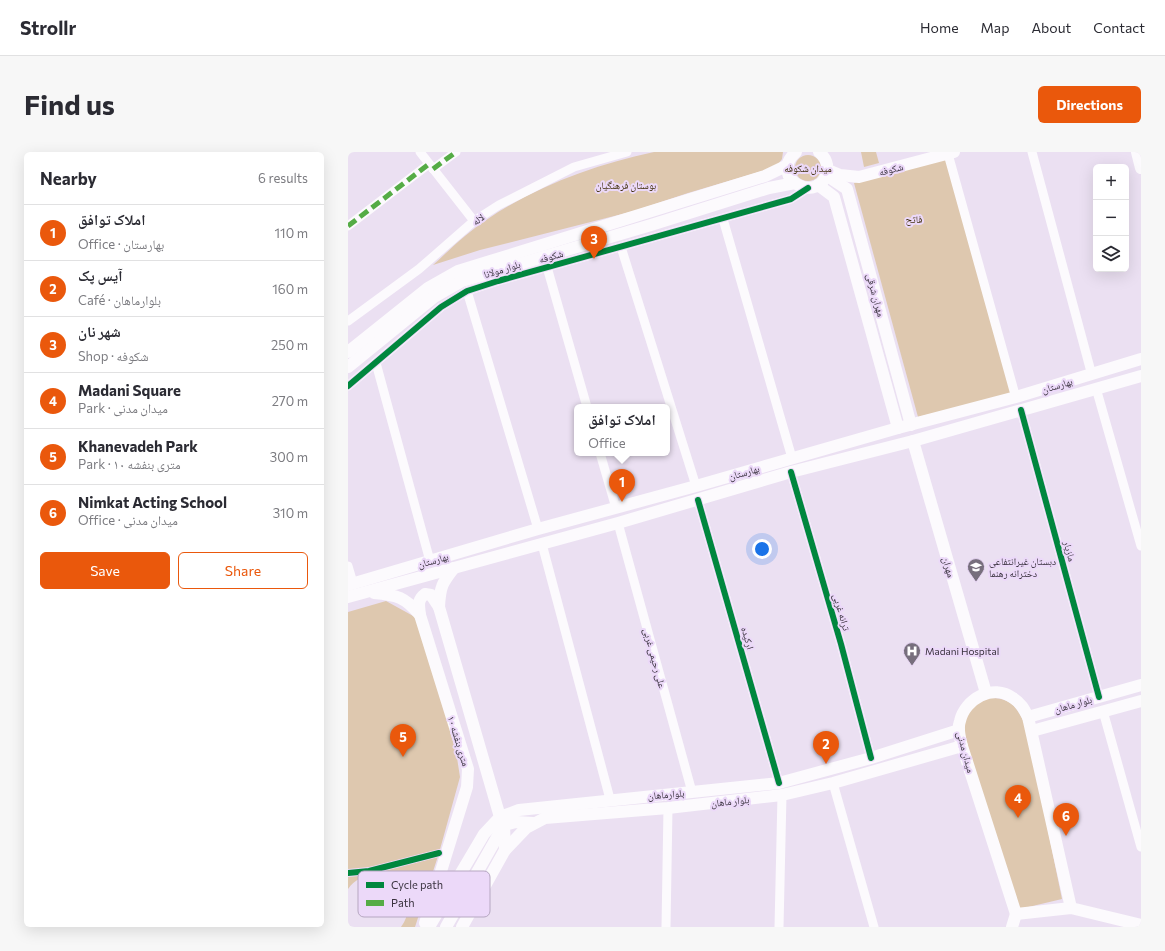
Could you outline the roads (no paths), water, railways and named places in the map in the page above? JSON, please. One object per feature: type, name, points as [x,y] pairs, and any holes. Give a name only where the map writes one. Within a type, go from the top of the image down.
[{"type":"main road","points":[[1137,152],[1141,168]]},
{"type":"main road","points":[[790,157],[788,173],[795,184],[813,187],[827,172],[822,153]]},
{"type":"main road","name":"شکوفه","points":[[827,172],[858,177],[951,153]]},
{"type":"main road","name":"بلوار مولانا","points":[[348,352],[428,288],[458,271],[765,176],[790,157]]},
{"type":"main road","name":"مهران شرقی","points":[[827,172],[847,189],[911,425]]},
{"type":"main road","name":"بلوار مولانا","points":[[348,367],[434,297],[462,281],[651,225],[768,188],[795,184]]},
{"type":"main road","name":"مهران شرقی","points":[[813,187],[834,197],[898,428]]},
{"type":"main road","name":"بهارستان","points":[[351,584],[538,528],[696,486],[898,428],[1016,398],[1141,359]]},
{"type":"main road","name":"بهارستان","points":[[348,597],[618,523],[791,472],[913,441],[1141,376]]},
{"type":"main road","name":"مهران","points":[[913,441],[986,693]]},
{"type":"main road","name":"۱۰ متری بنفشه","points":[[454,568],[442,583],[439,607],[502,821],[505,850]]},
{"type":"main road","name":"۱۰ متری بنفشه","points":[[367,592],[402,598],[410,603],[420,615],[468,769],[467,787],[441,871]]},
{"type":"main road","points":[[420,615],[419,602],[420,598],[425,594],[431,595],[439,607]]},
{"type":"main road","name":"بلوار ماهان","points":[[1028,717],[1141,685]]},
{"type":"main road","points":[[986,693],[999,692],[1012,697],[1022,705],[1028,717],[1071,908]]},
{"type":"main road","name":"میدان مدنی","points":[[986,693],[974,699],[964,709],[959,721],[959,730],[962,746],[1016,914]]},
{"type":"main road","name":"بلوار ماهان","points":[[1032,731],[1141,701]]},
{"type":"main road","name":"بلوارماهان","points":[[462,871],[484,834],[519,810],[533,807],[610,799],[779,783],[871,758],[959,730]]},
{"type":"main road","name":"بلوار ماهان","points":[[490,877],[505,850],[526,828],[545,818],[668,808],[782,795],[833,783],[962,746]]},
{"type":"main road","points":[[476,871],[502,821],[533,823]]},
{"type":"main road","points":[[1012,927],[1016,914],[1071,908],[1141,925]]},
{"type":"main road","name":"۱۰ متری بنفشه","points":[[424,927],[427,917]]},
{"type":"main road","name":"بلوارماهان","points":[[429,927],[435,917]]},
{"type":"main road","points":[[446,927],[451,917]]},
{"type":"main road","name":"بلوار ماهان","points":[[462,927],[468,917]]},
{"type":"street","points":[[420,152],[474,221]]},
{"type":"street","points":[[348,226],[431,167],[456,152]]},
{"type":"street","name":"لاله","points":[[348,321],[419,269],[474,221],[499,205],[574,167],[627,152]]},
{"type":"street","points":[[1032,152],[1090,368]]},
{"type":"street","points":[[951,153],[1014,391]]},
{"type":"street","name":"شکوفه","points":[[348,386],[440,307],[467,291],[791,199],[813,187]]},
{"type":"street","points":[[723,219],[792,458]]},
{"type":"street","points":[[621,247],[696,486]]},
{"type":"street","points":[[547,268],[586,404]]},
{"type":"street","points":[[467,291],[538,528]]},
{"type":"street","points":[[376,363],[430,561]]},
{"type":"street","points":[[1096,388],[1141,546]]},
{"type":"street","name":"مازیار","points":[[1021,410],[1099,697]]},
{"type":"street","points":[[601,456],[616,508]]},
{"type":"street","name":"ترانه غربی","points":[[791,472],[841,644],[871,758]]},
{"type":"street","name":"ارکیده","points":[[698,500],[779,783]]},
{"type":"street","name":"علی رحیمی غربی","points":[[618,523],[692,792]]},
{"type":"street","points":[[542,544],[610,799]]},
{"type":"street","points":[[348,566],[351,584]]},
{"type":"street","points":[[1103,711],[1141,847]]},
{"type":"street","points":[[833,783],[874,927]]},
{"type":"street","points":[[779,927],[782,795]]},
{"type":"street","points":[[666,927],[668,808]]},
{"type":"place","name":"شهر نان","points":[[594,259]]},
{"type":"place","name":"املاک توافق","points":[[622,502]]},
{"type":"place","name":"دبستان غیرانتفاعی دخترانه رهنما","points":[[976,582]]},
{"type":"place","name":"Madani Hospital","points":[[912,666]]},
{"type":"place","name":"Khanevadeh Park","points":[[403,757]]},
{"type":"place","name":"آیس پک","points":[[826,764]]},
{"type":"place","name":"Madani Square","points":[[1018,818]]},
{"type":"place","name":"Nimkat Acting School","points":[[1066,836]]},
{"type":"park label","name":"میدان شکوفه","points":[[808,168]]},
{"type":"park label","name":"بوستان فرهنگیان","points":[[626,185]]},
{"type":"park label","name":"فاتح","points":[[914,219]]}]
